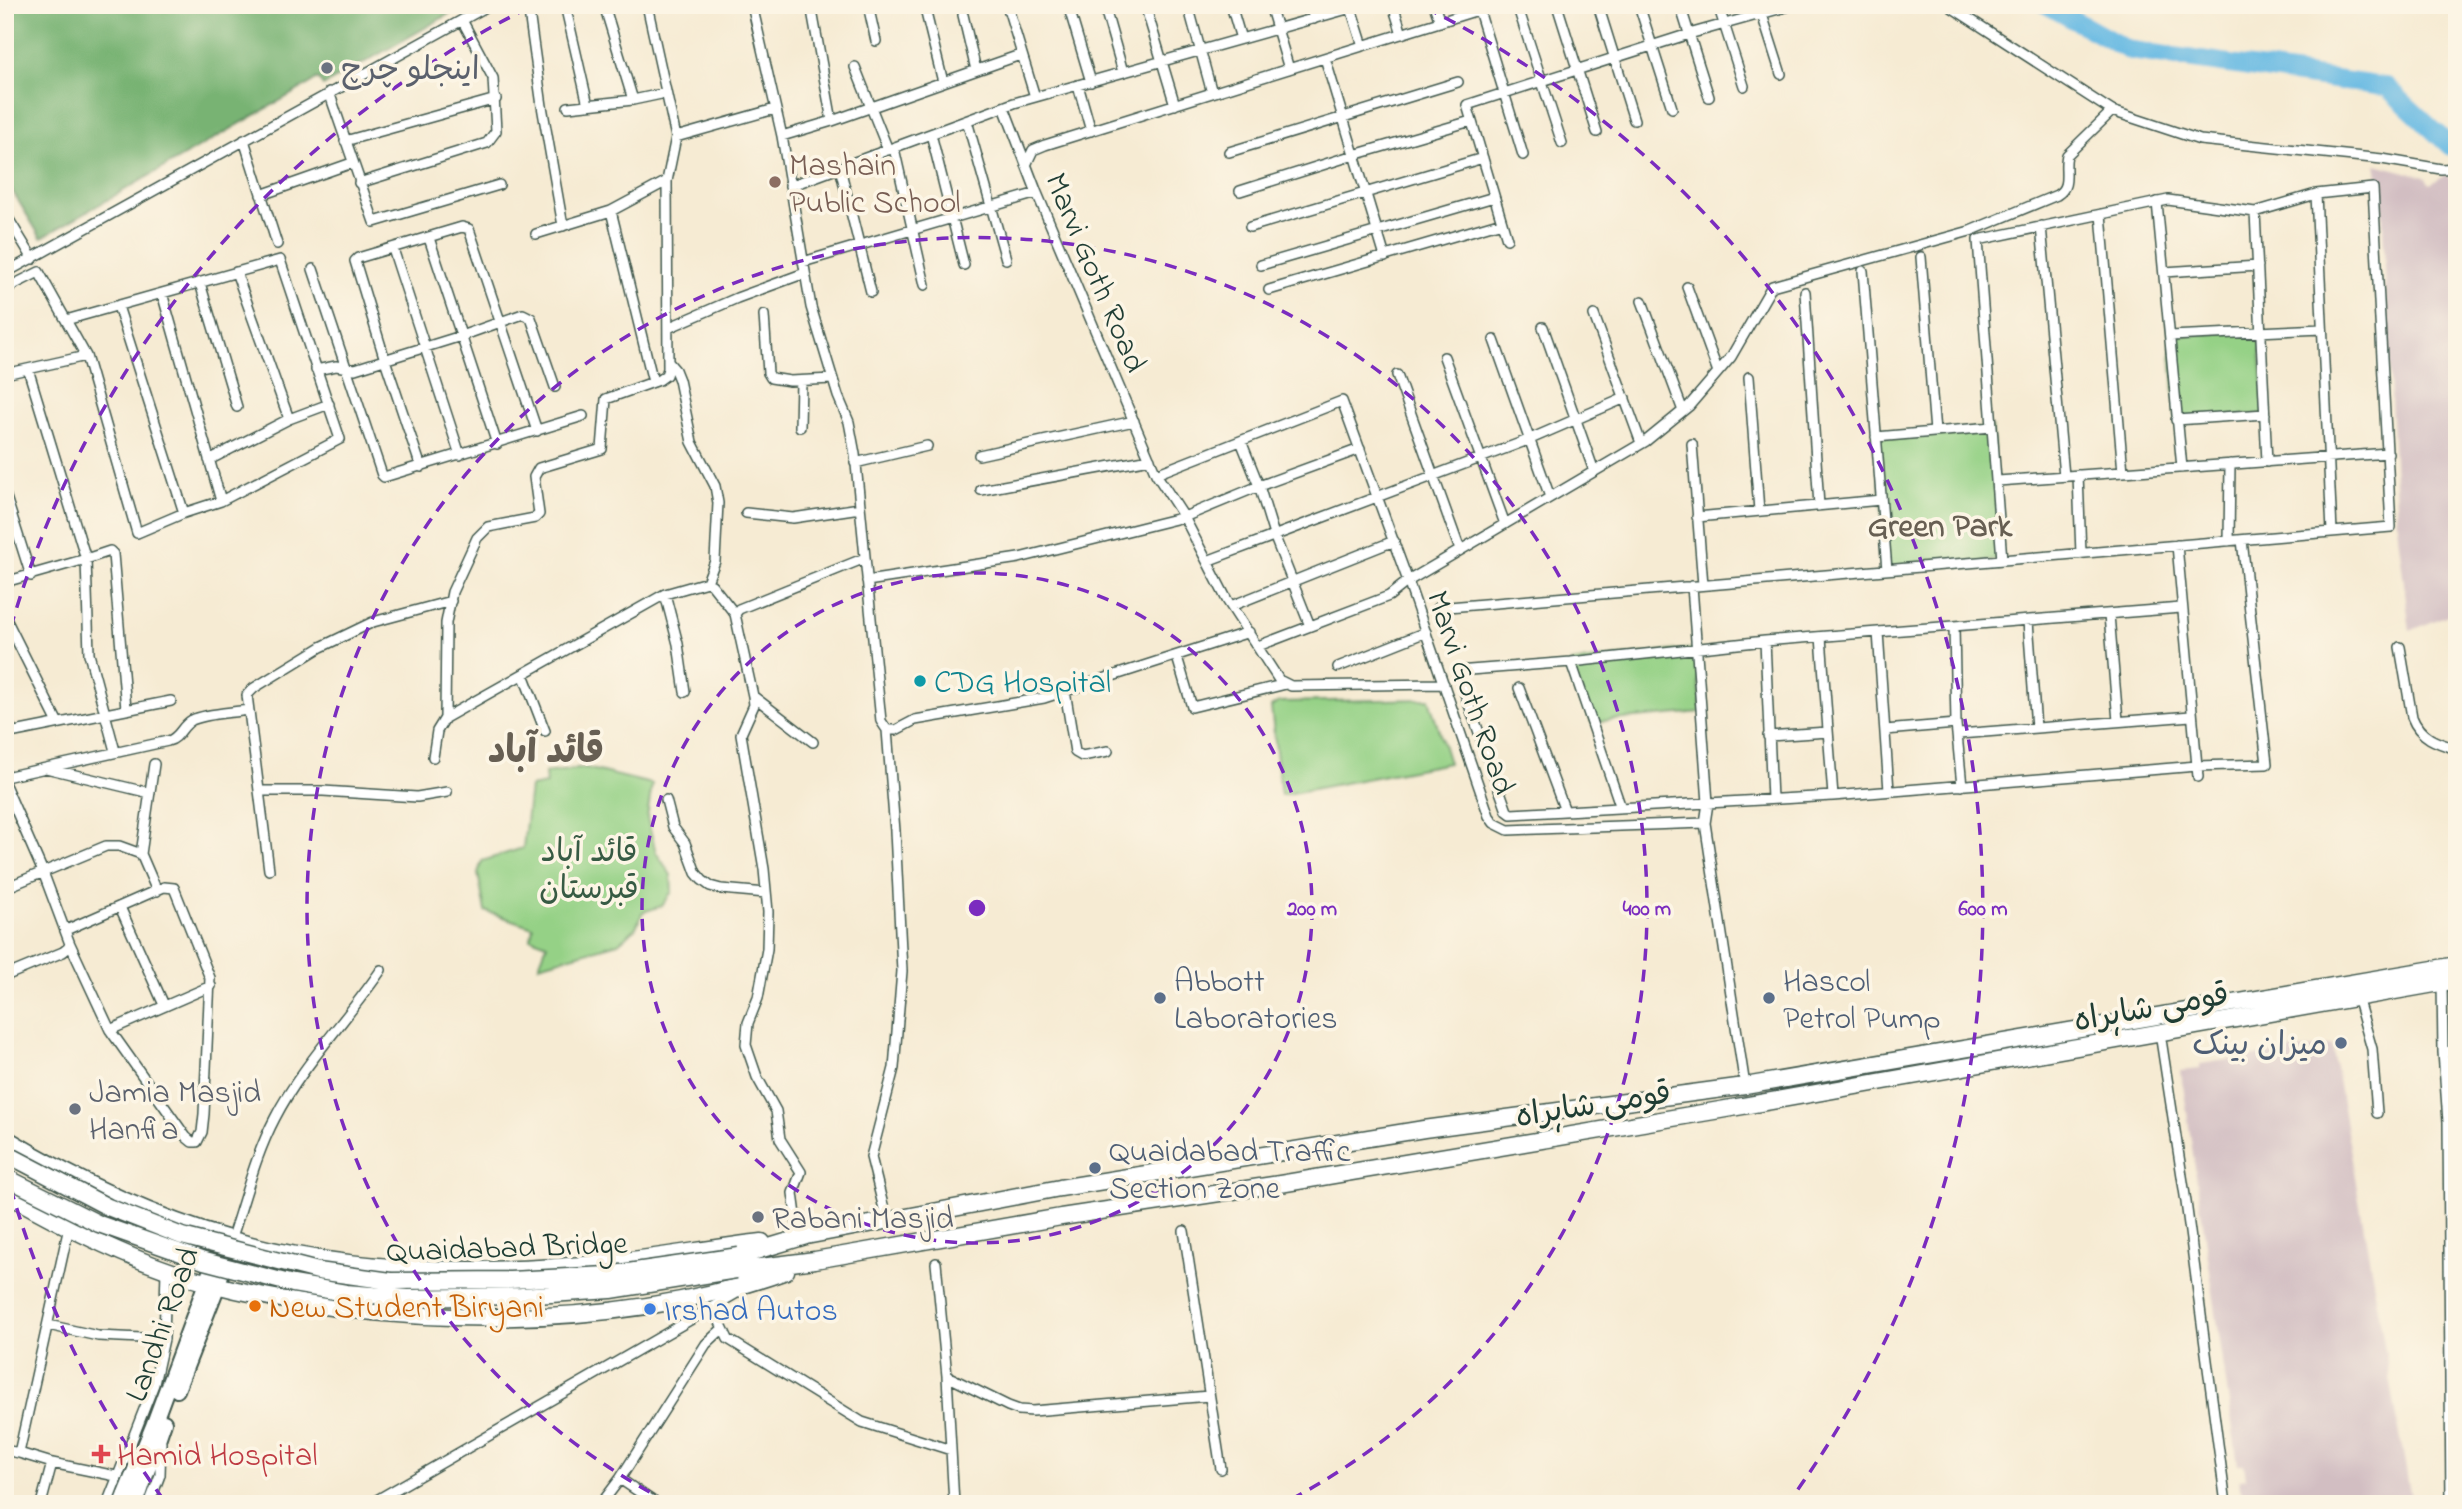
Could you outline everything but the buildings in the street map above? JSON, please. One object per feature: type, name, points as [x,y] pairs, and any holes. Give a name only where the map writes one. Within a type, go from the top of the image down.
[{"type":"highway","name":"قومی شاہراہ","points":[[738,1263],[803,1236],[1060,1188],[1424,1129],[1745,1086],[2457,965]]},
{"type":"highway","name":"قومی شاہراہ","points":[[738,1263],[815,1260],[1062,1217],[1280,1184],[1720,1110],[2450,981]]},
{"type":"highway","points":[[5,1138],[123,1200],[228,1238],[331,1260],[380,1266],[458,1269],[605,1263],[803,1236]]},
{"type":"highway","name":"Quaidabad Bridge","points":[[5,1153],[108,1207],[181,1237],[330,1273],[391,1281],[510,1280],[607,1275],[738,1263]]},
{"type":"highway","name":"Quaidabad Bridge","points":[[5,1177],[99,1224],[178,1252],[293,1284],[346,1293],[408,1297],[521,1296],[611,1290],[738,1263]]},
{"type":"highway","points":[[5,1193],[69,1227],[166,1270],[212,1284],[331,1308],[440,1317],[534,1317],[637,1306],[756,1282],[815,1260]]},
{"type":"main road","points":[[212,1284],[228,1238]]},
{"type":"main road","name":"Landhi Road","points":[[141,1471],[161,1430],[212,1284]]},
{"type":"main road","name":"Landhi Road","points":[[141,1471],[153,1426],[212,1284]]},
{"type":"main road","points":[[121,1504],[141,1471]]},
{"type":"main road","points":[[136,1504],[141,1471]]},
{"type":"street","points":[[528,5],[563,226]]},
{"type":"street","points":[[565,5],[587,105]]},
{"type":"street","points":[[604,5],[633,100]]},
{"type":"street","points":[[445,718],[446,623],[452,592],[477,538],[488,527],[535,518],[539,514],[534,477],[539,468],[602,449],[606,428],[606,399],[666,375],[667,180],[676,137],[647,5]]},
{"type":"street","points":[[752,5],[782,136],[811,307],[849,422],[856,463],[881,722],[887,730],[902,971],[894,1068],[871,1157],[887,1221]]},
{"type":"street","points":[[811,5],[832,121]]},
{"type":"street","points":[[868,5],[876,40]]},
{"type":"street","points":[[924,5],[943,82]]},
{"type":"street","points":[[1007,5],[1020,55],[1035,97]]},
{"type":"street","points":[[1068,5],[1091,82]]},
{"type":"street","points":[[1104,5],[1123,72]]},
{"type":"street","points":[[1145,5],[1175,105]]},
{"type":"street","points":[[1188,5],[1212,93]]},
{"type":"street","points":[[1231,5],[1241,39]]},
{"type":"street","points":[[1269,5],[1289,69]]},
{"type":"street","points":[[1310,5],[1314,19]]},
{"type":"street","points":[[1394,5],[1402,34]]},
{"type":"street","points":[[1434,5],[1440,22]]},
{"type":"street","points":[[1026,165],[1033,150],[1494,5]]},
{"type":"street","points":[[1517,5],[1562,143]]},
{"type":"street","points":[[1557,5],[1597,132]]},
{"type":"street","points":[[1598,5],[1634,120]]},
{"type":"street","points":[[1639,5],[1671,108]]},
{"type":"street","points":[[1680,5],[1709,97]]},
{"type":"street","points":[[1718,5],[1744,86]]},
{"type":"street","points":[[1507,239],[1467,105],[1689,34],[1724,26],[1761,10],[1793,5]]},
{"type":"street","points":[[1948,5],[2112,111],[2200,141],[2382,159],[2441,169],[2457,168]]},
{"type":"street","points":[[790,186],[1035,97],[1351,7],[1363,46]]},
{"type":"street","points":[[5,273],[33,260],[329,92],[484,8]]},
{"type":"street","points":[[1478,8],[1523,155]]},
{"type":"street","points":[[1761,10],[1781,74]]},
{"type":"street","points":[[963,15],[976,70]]},
{"type":"street","points":[[359,183],[487,143],[496,131],[493,78],[462,20]]},
{"type":"street","points":[[782,136],[1020,55]]},
{"type":"street","points":[[1325,58],[1385,257]]},
{"type":"street","points":[[855,67],[891,149],[925,285]]},
{"type":"street","points":[[1229,152],[1458,82]]},
{"type":"street","points":[[1078,85],[1091,131]]},
{"type":"street","points":[[329,92],[371,219],[378,222],[499,185]]},
{"type":"street","points":[[568,107],[633,100],[666,93]]},
{"type":"street","points":[[345,141],[496,99]]},
{"type":"street","name":"Marvi Goth Road","points":[[1004,107],[1037,193],[1156,474],[1184,517],[1231,606],[1279,680],[1286,684]]},
{"type":"street","points":[[676,137],[775,109]]},
{"type":"street","points":[[1258,646],[1389,596],[1408,581],[1642,443],[1683,411],[1731,357],[1772,286],[1970,231],[2057,195],[2067,183],[2067,155],[2112,111]]},
{"type":"street","points":[[967,121],[1006,259]]},
{"type":"street","points":[[1240,191],[1471,121]]},
{"type":"street","points":[[931,134],[964,265]]},
{"type":"street","points":[[244,140],[277,244]]},
{"type":"street","points":[[1250,227],[1483,158]]},
{"type":"street","points":[[261,195],[352,163]]},
{"type":"street","points":[[840,168],[871,292]]},
{"type":"street","points":[[536,234],[611,211],[667,180]]},
{"type":"street","points":[[1437,608],[2391,527],[2373,188],[2316,194],[2255,212],[2168,200],[1978,240],[2002,560]]},
{"type":"street","points":[[803,262],[1037,193]]},
{"type":"street","points":[[2316,194],[2332,532]]},
{"type":"street","points":[[1261,265],[1494,197]]},
{"type":"street","points":[[2157,202],[2182,468]]},
{"type":"street","points":[[611,211],[653,382]]},
{"type":"street","points":[[2255,212],[2267,462]]},
{"type":"street","points":[[5,213],[33,260]]},
{"type":"street","points":[[2101,214],[2123,472]]},
{"type":"street","points":[[1269,290],[1502,222]]},
{"type":"street","points":[[2041,226],[2064,476]]},
{"type":"street","points":[[421,467],[355,261],[358,258],[462,227],[469,229],[537,431]]},
{"type":"street","points":[[429,238],[496,444]]},
{"type":"street","points":[[393,249],[460,455]]},
{"type":"street","points":[[1921,257],[1935,432]]},
{"type":"street","points":[[5,289],[40,272],[66,320],[86,356],[137,533],[221,501],[340,439],[280,260],[66,320]]},
{"type":"street","points":[[2164,272],[2258,266]]},
{"type":"street","points":[[313,269],[382,475],[387,478],[583,416]]},
{"type":"street","points":[[1863,271],[1887,570]]},
{"type":"street","points":[[236,272],[289,419]]},
{"type":"street","points":[[668,328],[737,298],[805,273]]},
{"type":"street","points":[[200,283],[237,407]]},
{"type":"street","points":[[1686,287],[1718,372]]},
{"type":"street","points":[[1805,292],[1818,506]]},
{"type":"street","points":[[162,293],[221,501]]},
{"type":"street","points":[[1642,301],[1683,411]]},
{"type":"street","points":[[118,306],[184,513]]},
{"type":"street","points":[[316,370],[336,366],[355,369],[523,314],[531,318],[555,387]]},
{"type":"street","points":[[764,315],[769,376],[801,381],[833,380]]},
{"type":"street","points":[[1594,315],[1642,443]]},
{"type":"street","points":[[1543,327],[1594,471]]},
{"type":"street","points":[[2170,336],[2322,328]]},
{"type":"street","points":[[1493,340],[1550,497]]},
{"type":"street","points":[[5,374],[86,356]]},
{"type":"street","points":[[1444,357],[1504,524]]},
{"type":"street","points":[[668,363],[679,380],[694,447],[715,486],[718,503],[715,561],[707,582]]},
{"type":"street","points":[[28,369],[86,559],[89,654],[115,751]]},
{"type":"street","points":[[1397,374],[1460,550]]},
{"type":"street","points":[[1749,377],[1759,511]]},
{"type":"street","points":[[800,427],[801,381]]},
{"type":"street","points":[[1207,561],[1528,440],[1625,398]]},
{"type":"street","name":"Marvi Goth Road","points":[[1241,441],[1342,401],[1394,541],[1489,816],[1500,828],[1508,830],[1705,823]]},
{"type":"street","points":[[209,460],[289,419],[329,404]]},
{"type":"street","points":[[2176,420],[2265,414]]},
{"type":"street","points":[[979,455],[1134,421]]},
{"type":"street","points":[[1876,437],[1992,427]]},
{"type":"street","points":[[1156,474],[1241,441],[1310,626]]},
{"type":"street","points":[[1692,444],[1703,585]]},
{"type":"street","points":[[856,463],[927,446]]},
{"type":"street","points":[[867,581],[1019,558],[1184,517],[1360,449]]},
{"type":"street","points":[[1998,481],[2388,453]]},
{"type":"street","points":[[981,490],[1150,459]]},
{"type":"street","points":[[2228,541],[2230,464]]},
{"type":"street","points":[[2078,475],[2081,554]]},
{"type":"street","points":[[5,494],[31,576]]},
{"type":"street","points":[[1698,517],[1881,500]]},
{"type":"street","points":[[746,513],[793,518],[860,508]]},
{"type":"street","points":[[2182,608],[1765,641],[1457,671],[1507,811],[1511,814],[1833,796],[2197,766],[2267,764],[2242,540]]},
{"type":"street","points":[[1231,606],[1394,541]]},
{"type":"street","points":[[2177,545],[2198,777]]},
{"type":"street","points":[[5,582],[110,551],[113,554],[126,709]]},
{"type":"street","points":[[735,614],[738,609],[865,558]]},
{"type":"street","points":[[433,757],[437,731],[445,718],[665,594],[707,582]]},
{"type":"street","points":[[707,582],[735,614],[753,696],[754,705],[741,734],[766,892],[767,949],[758,998],[748,1024],[746,1045],[757,1077],[776,1111],[780,1139],[801,1172],[793,1193],[803,1236]]},
{"type":"street","points":[[1692,586],[1707,803],[1705,823],[1745,1086]]},
{"type":"street","points":[[665,594],[678,644],[685,692]]},
{"type":"street","points":[[269,870],[246,700],[250,691],[321,647],[373,622],[451,601]]},
{"type":"street","points":[[2109,615],[2118,721]]},
{"type":"street","points":[[5,617],[58,723]]},
{"type":"street","points":[[2028,621],[2036,729]]},
{"type":"street","points":[[1954,627],[1957,729],[1962,786]]},
{"type":"street","points":[[887,730],[896,730],[915,720],[1044,698],[1249,632]]},
{"type":"street","points":[[1338,667],[1426,632]]},
{"type":"street","points":[[1878,632],[1889,792]]},
{"type":"street","points":[[1821,637],[1833,796]]},
{"type":"street","points":[[1765,641],[1772,799]]},
{"type":"street","points":[[2400,647],[2416,728],[2429,740],[2457,749]]},
{"type":"street","points":[[1177,657],[1192,707],[1286,684],[1291,687],[1444,684]]},
{"type":"street","points":[[1571,662],[1621,808]]},
{"type":"street","points":[[523,674],[545,731]]},
{"type":"street","points":[[1519,688],[1565,811]]},
{"type":"street","points":[[1065,691],[1075,752],[1082,756],[1108,751]]},
{"type":"street","points":[[753,696],[813,742]]},
{"type":"street","points":[[5,718],[9,733],[171,701]]},
{"type":"street","points":[[5,777],[173,740],[184,726],[194,719],[248,710]]},
{"type":"street","points":[[1885,730],[2036,729],[2191,716]]},
{"type":"street","points":[[1769,736],[1828,732]]},
{"type":"street","points":[[154,764],[141,854],[157,891]]},
{"type":"street","points":[[44,768],[150,793]]},
{"type":"street","points":[[5,785],[43,872],[70,944],[110,1030],[186,1137],[191,1142],[197,1142],[202,1132],[211,986],[208,972],[174,888],[168,886],[66,930]]},
{"type":"street","points":[[259,791],[323,791],[417,797],[447,792]]},
{"type":"street","points":[[666,800],[673,827],[685,843],[696,873],[702,880],[721,889],[766,892]]},
{"type":"street","points":[[5,888],[106,846],[119,846],[141,854]]},
{"type":"street","points":[[120,907],[164,1005]]},
{"type":"street","points":[[5,976],[63,952],[70,944]]},
{"type":"street","points":[[228,1238],[274,1119],[293,1088],[381,970]]},
{"type":"street","points":[[2450,981],[2443,1052],[2452,1222],[2454,1458],[2451,1504]]},
{"type":"street","points":[[110,1030],[211,986]]},
{"type":"street","points":[[2357,997],[2372,1049],[2377,1113]]},
{"type":"street","points":[[2160,1033],[2186,1202],[2226,1504]]},
{"type":"street","points":[[2443,1052],[2457,1051]]},
{"type":"street","points":[[19,1453],[69,1227]]},
{"type":"street","points":[[1184,1231],[1221,1469]]},
{"type":"street","points":[[936,1263],[947,1376],[954,1504]]},
{"type":"street","points":[[107,1504],[154,1384],[164,1339],[166,1270]]},
{"type":"street","points":[[370,1504],[756,1282]]},
{"type":"street","points":[[713,1307],[728,1339],[862,1422],[951,1450]]},
{"type":"street","points":[[48,1325],[98,1336],[164,1339]]},
{"type":"street","points":[[601,1504],[706,1345],[722,1329]]},
{"type":"street","points":[[947,1376],[1019,1410],[1209,1396]]},
{"type":"street","points":[[149,1504],[160,1475],[161,1430]]},
{"type":"street","points":[[5,1450],[52,1464],[116,1476]]},
{"type":"street","points":[[41,1504],[52,1464]]},
{"type":"street","points":[[620,1479],[657,1504]]},
{"type":"shaded area","points":[[2376,164],[2425,177],[2430,184],[2446,174],[2450,178],[2457,210],[2457,611],[2410,631],[2397,526],[2381,181]]},
{"type":"shaded area","points":[[2332,1045],[2412,1504],[2243,1504],[2240,1479],[2246,1478],[2244,1465],[2238,1465],[2181,1071],[2200,1069],[2200,1064]]},
{"type":"green space","points":[[5,5],[465,5],[323,86],[318,79],[41,238],[5,179]]},
{"type":"green space","points":[[2259,330],[2265,414],[2176,420],[2170,336]]},
{"type":"green space","points":[[1992,427],[2002,560],[1887,570],[1876,437]]},
{"type":"green space","points":[[1696,648],[1701,712],[1591,722],[1571,662]]},
{"type":"green space","points":[[1429,699],[1449,763],[1281,795],[1271,707],[1279,702]]},
{"type":"green space","name":"قائد آباد قبرستان","points":[[586,768],[652,784],[647,818],[656,852],[671,875],[672,892],[662,906],[643,912],[635,929],[618,943],[539,965],[547,944],[531,938],[533,927],[485,911],[478,873],[482,861],[523,848],[530,787],[546,784],[545,773]]},
{"type":"waterway","points":[[2047,5],[2128,50],[2387,87],[2450,146],[2457,146]]},
{"type":"place","name":"اینجلو چرچ","points":[[327,68]]},
{"type":"place","name":"Mashain Public School","points":[[775,182]]},
{"type":"place","name":"CDG Hospital","points":[[920,681]]},
{"type":"place","name":"Abbott Laboratories","points":[[1160,998]]},
{"type":"place","name":"Hascol Petrol Pump","points":[[1769,998]]},
{"type":"place","name":"میزان بینک","points":[[2341,1043]]},
{"type":"place","name":"Jamia Masjid Hanfia","points":[[75,1109]]},
{"type":"place","name":"Quaidabad Traffic Section Zone","points":[[1095,1168]]},
{"type":"place","name":"Rabani Masjid","points":[[758,1217]]},
{"type":"place","name":"New Student Biryani","points":[[255,1306]]},
{"type":"place","name":"Irshad Autos","points":[[650,1309]]},
{"type":"place","name":"Hamid Hospital","points":[[101,1454]]},
{"type":"district","name":"Green Park","points":[[1940,524]]},
{"type":"district","name":"قائد آباد","points":[[546,749]]}]
